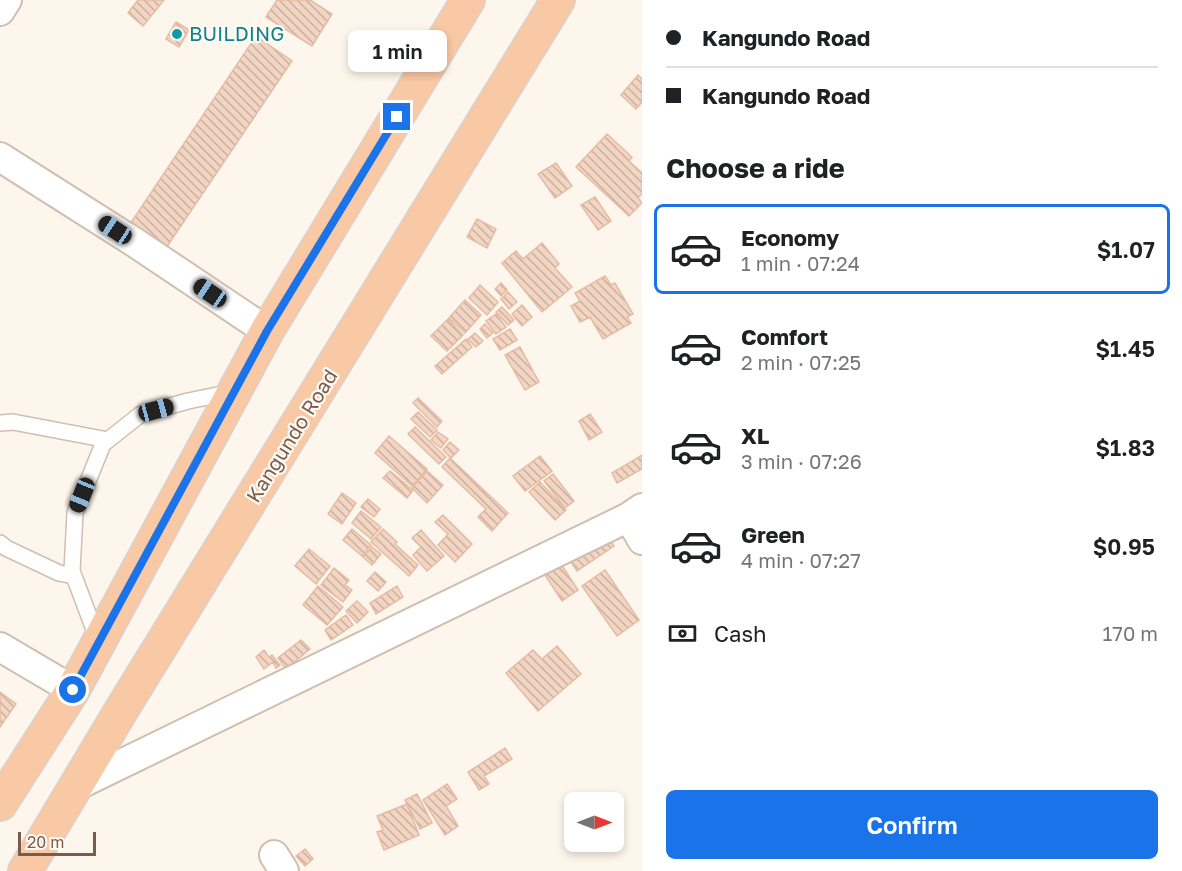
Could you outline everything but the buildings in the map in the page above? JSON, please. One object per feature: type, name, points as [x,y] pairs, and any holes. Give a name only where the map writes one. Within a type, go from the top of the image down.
[{"type":"highway","points":[[0,804],[73,690],[267,331],[468,0]]},
{"type":"highway","name":"Kangundo Road","points":[[25,871],[558,0]]},
{"type":"street","points":[[0,11],[7,0]]},
{"type":"street","points":[[0,157],[134,242],[267,331]]},
{"type":"street","points":[[76,786],[638,522]]},
{"type":"street","points":[[0,647],[73,690]]},
{"type":"lane","points":[[98,642],[72,571],[75,513],[103,444],[141,414],[235,391]]},
{"type":"lane","points":[[0,423],[13,422],[108,440]]},
{"type":"lane","points":[[0,543],[59,573],[74,576]]},
{"type":"place","name":"BUILDING","points":[[177,34]]},
{"type":"route","points":[[73,690],[267,331],[397,117]]}]
